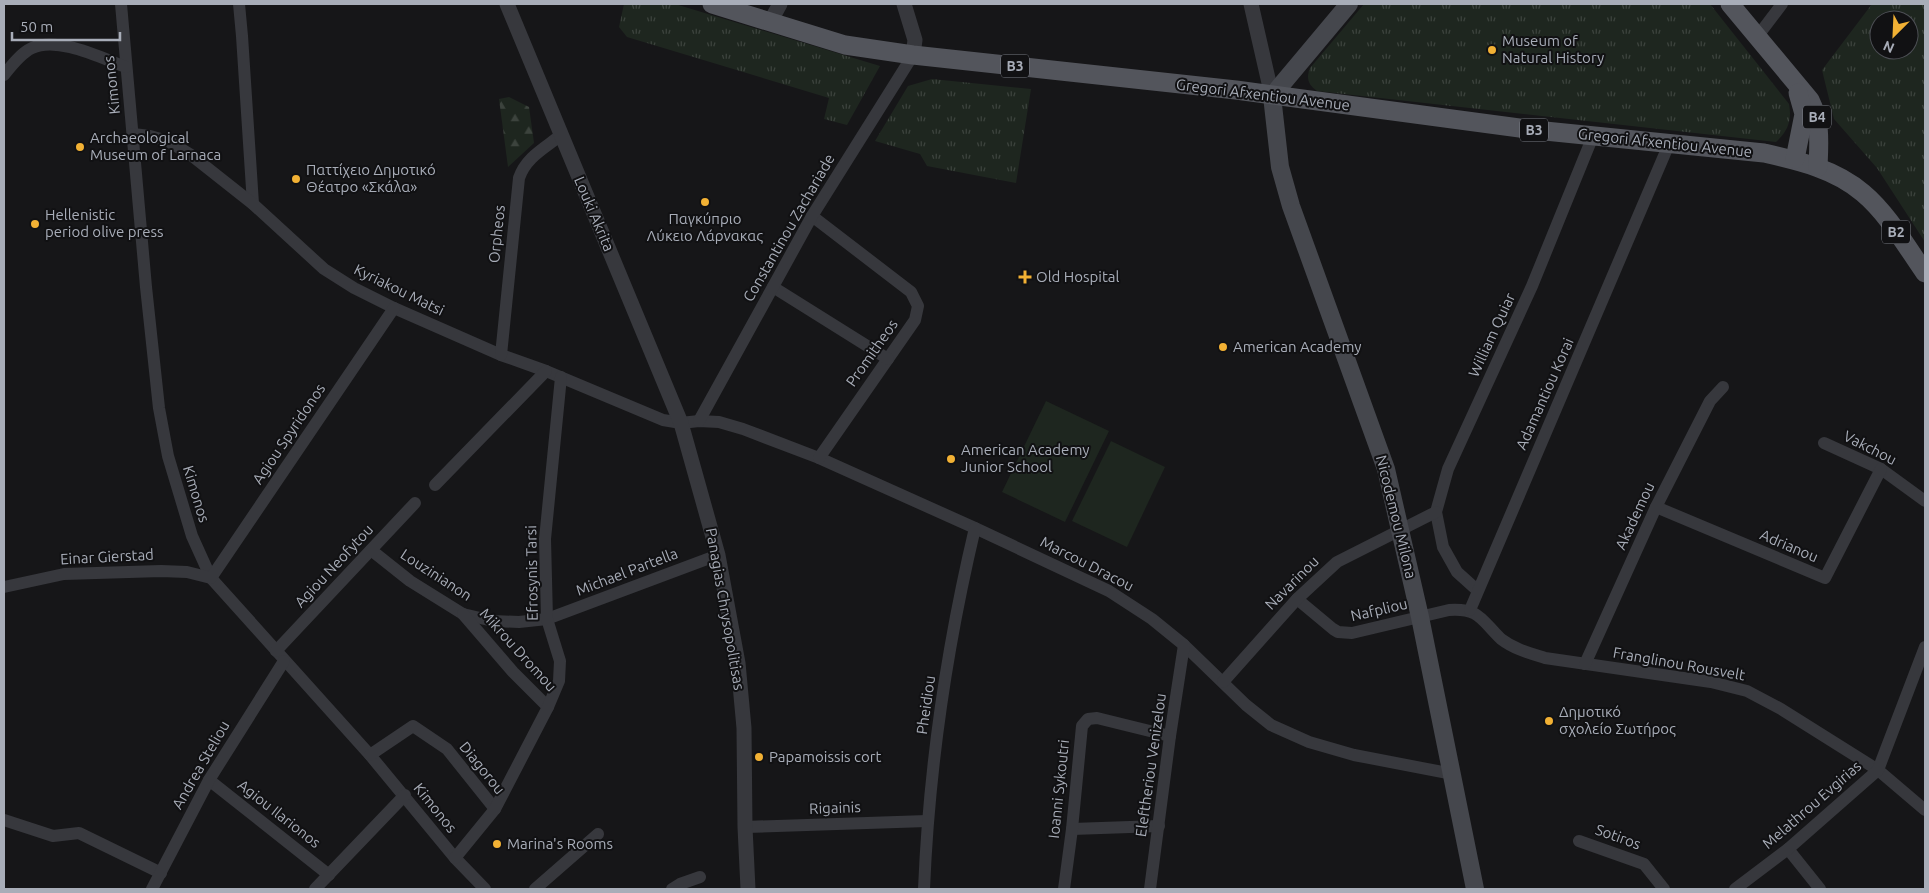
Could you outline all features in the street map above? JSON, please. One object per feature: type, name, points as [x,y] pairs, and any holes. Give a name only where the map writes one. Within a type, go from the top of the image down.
[{"type":"main road","name":"Gregori Afxentiou Avenue","points":[[712,4],[845,45],[913,55],[1140,79],[1593,136],[1764,153],[1818,167]]},
{"type":"main road","points":[[1272,96],[1349,4]]},
{"type":"main road","name":"B4","points":[[1730,4],[1810,100],[1816,112],[1820,134],[1818,167]]},
{"type":"main road","name":"B4","points":[[1790,76],[1800,96],[1804,114],[1795,160]]},
{"type":"main road","name":"Nicodemou Milona","points":[[1272,96],[1280,167],[1291,206],[1386,469],[1402,530],[1475,889]]},
{"type":"main road","name":"B2","points":[[1818,167],[1864,193],[1880,211],[1925,273]]},
{"type":"street","name":"Kimonos","points":[[121,4],[146,287],[159,408],[168,456],[192,536],[211,578],[370,755],[455,858],[485,889]]},
{"type":"street","points":[[238,4],[242,36],[253,204]]},
{"type":"street","name":"Louki Akrita","points":[[507,4],[681,423]]},
{"type":"street","points":[[770,22],[780,4]]},
{"type":"street","points":[[904,4],[915,40],[913,55]]},
{"type":"street","points":[[1251,4],[1272,96]]},
{"type":"street","points":[[1757,37],[1782,4]]},
{"type":"street","points":[[4,75],[15,62],[32,48],[50,45],[71,48],[126,67]]},
{"type":"street","name":"Constantinou Zachariade","points":[[699,421],[812,216],[913,55]]},
{"type":"street","name":"Kyriakou Matsi","points":[[133,134],[168,141],[191,155],[253,204],[324,269],[354,288],[394,308],[501,354],[664,420],[681,423]]},
{"type":"street","name":"Orpheos","points":[[501,354],[519,178],[523,167],[529,159],[561,135]]},
{"type":"street","name":"William Quiar","points":[[1436,512],[1448,469],[1532,286],[1593,136]]},
{"type":"street","name":"Adamantiou Korai","points":[[1470,610],[1477,590],[1590,333],[1669,144]]},
{"type":"street","name":"Promitheos","points":[[812,216],[912,292],[918,306],[915,320],[819,458]]},
{"type":"street","points":[[773,287],[888,359]]},
{"type":"street","name":"Agiou Spyridonos","points":[[211,578],[394,308]]},
{"type":"street","points":[[434,485],[546,371]]},
{"type":"street","name":"Efrosynis Tarsi","points":[[455,858],[494,809],[548,707],[559,681],[560,661],[547,619],[545,539],[561,377]]},
{"type":"street","name":"Akademou","points":[[1585,664],[1656,507],[1710,401],[1723,387]]},
{"type":"street","name":"Marcou Dracou","points":[[681,423],[699,421],[719,422],[743,429],[819,458],[975,528],[1122,598],[1184,645],[1270,725],[1309,742],[1354,756],[1453,774]]},
{"type":"street","name":"Panagias Chrysopolitisas","points":[[681,423],[689,445],[718,555],[738,663],[744,728],[748,889]]},
{"type":"street","name":"Vakchou","points":[[1824,443],[1881,469],[1925,501]]},
{"type":"street","name":"Adrianou","points":[[1656,507],[1824,578],[1881,469]]},
{"type":"street","name":"Agiou Neofytou","points":[[280,656],[371,550],[415,503]]},
{"type":"street","points":[[1402,530],[1436,512],[1443,547],[1457,572],[1477,590]]},
{"type":"street","name":"Pheidiou","points":[[924,889],[927,821],[959,596],[975,528]]},
{"type":"street","name":"Navarinou","points":[[1223,682],[1297,598],[1337,562],[1363,547],[1402,530]]},
{"type":"street","name":"Louzinianon","points":[[371,550],[410,581],[463,614],[494,621],[519,622],[547,619]]},
{"type":"street","name":"Michael Partella","points":[[547,619],[718,555]]},
{"type":"street","name":"Einar Gierstad","points":[[4,588],[64,574],[161,571],[187,572],[211,578]]},
{"type":"street","name":"Nafpliou","points":[[1297,598],[1333,629],[1346,633],[1420,617]]},
{"type":"street","points":[[1420,617],[1449,610],[1470,610]]},
{"type":"street","name":"Franglinou Rousvelt","points":[[1470,610],[1478,615],[1502,639],[1520,650],[1545,658],[1711,682],[1747,692],[1781,709],[1878,770],[1925,810]]},
{"type":"street","name":"Mikrou Dromou","points":[[463,614],[513,672],[548,707]]},
{"type":"street","name":"Eleftheriou Venizelou","points":[[1150,889],[1184,645]]},
{"type":"street","name":"Melathrou Evgirias","points":[[1735,889],[1788,849],[1878,770],[1925,647]]},
{"type":"street","name":"Andrea Steliou","points":[[152,889],[208,780],[280,656]]},
{"type":"street","name":"Ioanni Sykoutri","points":[[1064,889],[1082,726],[1088,718],[1096,718],[1170,736]]},
{"type":"street","name":"Diagorou","points":[[370,755],[413,726],[447,749],[494,809]]},
{"type":"street","name":"Agiou Ilarionos","points":[[208,780],[329,875]]},
{"type":"street","points":[[315,889],[404,795]]},
{"type":"street","points":[[4,820],[53,836],[79,833],[161,873]]},
{"type":"street","name":"Rigainis","points":[[745,827],[927,821]]},
{"type":"street","points":[[1072,829],[1159,826]]},
{"type":"street","points":[[535,889],[598,834]]},
{"type":"street","name":"Sotiros","points":[[1579,841],[1644,864],[1664,889]]},
{"type":"street","points":[[1788,849],[1820,889]]},
{"type":"street","points":[[672,889],[700,877]]},
{"type":"green space","points":[[624,4],[675,4],[880,66],[847,125],[824,119],[829,98],[627,37],[619,27]]},
{"type":"green space","points":[[1364,4],[1710,4],[1789,104],[1790,115],[1788,125],[1784,134],[1776,142],[1317,91],[1309,81],[1310,68]]},
{"type":"green space","points":[[1872,4],[1925,4],[1925,242],[1877,168],[1834,119],[1822,70]]},
{"type":"green space","points":[[932,79],[1031,89],[1016,183],[927,166],[920,154],[875,141],[908,86]]},
{"type":"green space","points":[[509,97],[529,107],[534,143],[508,167],[499,99]]},
{"type":"green space","points":[[1046,401],[1109,431],[1065,522],[1002,492]]},
{"type":"green space","points":[[1111,441],[1165,467],[1127,547],[1072,521]]},
{"type":"place","name":"Museum of Natural History","points":[[1492,50]]},
{"type":"place","name":"Archaeological Museum of Larnaca","points":[[80,147]]},
{"type":"place","name":"Παττίχειο Δημοτικό Θέατρο «Σκάλα»","points":[[296,179]]},
{"type":"place","name":"Παγκύπριο Λύκειο Λάρνακας","points":[[705,202]]},
{"type":"place","name":"Hellenistic period olive press","points":[[35,224]]},
{"type":"place","name":"Old Hospital","points":[[1025,277]]},
{"type":"place","name":"American Academy","points":[[1223,347]]},
{"type":"place","name":"American Academy Junior School","points":[[951,459]]},
{"type":"place","name":"Δημοτικό σχολείο Σωτήρος","points":[[1549,721]]},
{"type":"place","name":"Papamoissis cort","points":[[759,757]]},
{"type":"place","name":"Marina's Rooms","points":[[497,844]]}]
